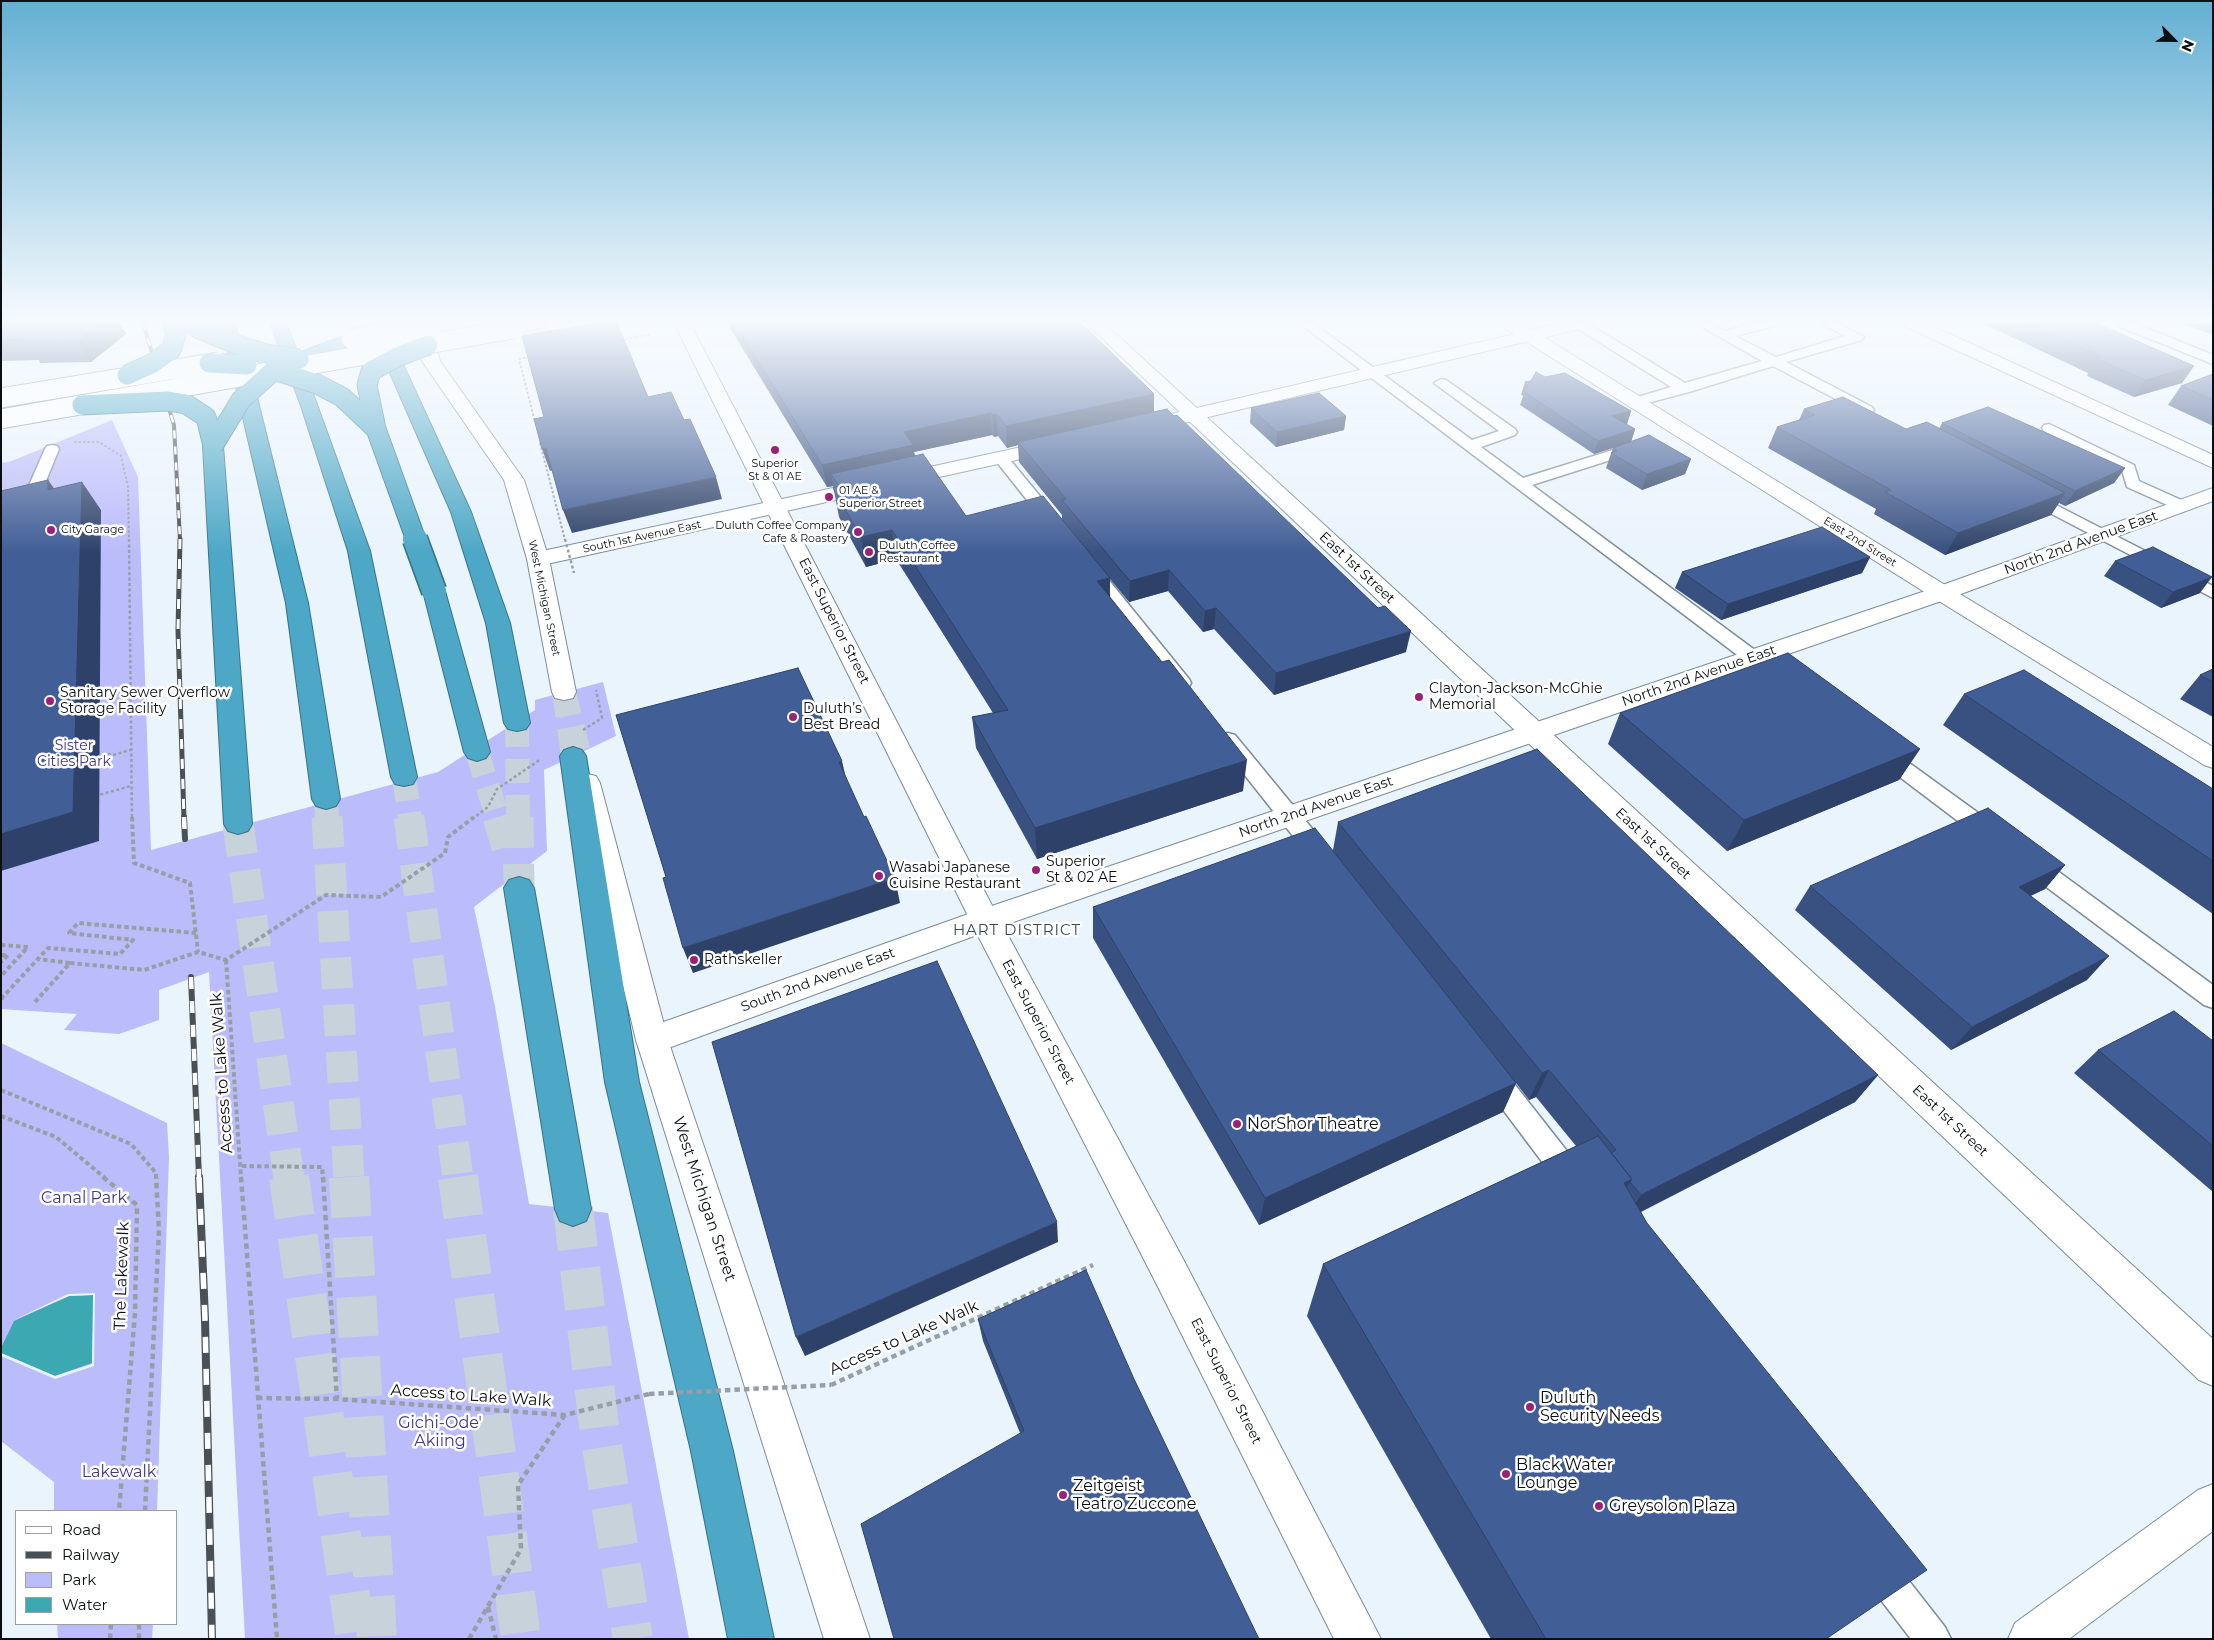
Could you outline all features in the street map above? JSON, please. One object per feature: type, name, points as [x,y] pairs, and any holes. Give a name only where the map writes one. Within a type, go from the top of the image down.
[{"type":"highway","points":[[213,446],[241,400]]},
{"type":"highway","points":[[248,400],[297,603],[326,799]]},
{"type":"highway","points":[[308,400],[359,551],[404,777]]},
{"type":"highway","points":[[345,400],[376,429]]},
{"type":"highway","points":[[370,400],[376,429],[434,591],[477,752]]},
{"type":"highway","points":[[410,400],[461,512],[498,623],[517,723]]},
{"type":"highway","points":[[82,405],[168,401],[186,404],[198,410],[206,418],[213,446],[238,824]]},
{"type":"highway","points":[[569,750],[622,1082],[712,1451],[751,1639]]},
{"type":"highway","points":[[520,888],[573,1209]]},
{"type":"street","points":[[1,419],[106,400]]},
{"type":"street","name":"West Michigan Street","points":[[458,400],[514,480],[538,559],[564,692]]},
{"type":"street","name":"East Superior Street","points":[[721,400],[985,920],[1169,1270],[1358,1639]]},
{"type":"street","name":"East 1st Street","points":[[1176,400],[2213,1366]]},
{"type":"street","points":[[1127,430],[1260,400]]},
{"type":"street","name":"East 2nd Street","points":[[1632,400],[2213,759]]},
{"type":"street","points":[[2078,400],[2213,462]]},
{"type":"street","name":"South 1st Avenue East","points":[[538,559],[1069,443]]},
{"type":"street","name":"North 2nd Avenue East","points":[[985,920],[1942,593],[2213,494]]},
{"type":"street","name":"West Michigan Street","points":[[569,750],[652,1040],[847,1639]]},
{"type":"street","name":"South 2nd Avenue East","points":[[652,1040],[985,920]]},
{"type":"street","points":[[2031,1639],[2213,1504]]},
{"type":"lane","points":[[1409,400],[1782,679]]},
{"type":"lane","points":[[1464,400],[1510,432],[1470,446]]},
{"type":"lane","points":[[1636,402],[1645,400]]},
{"type":"lane","points":[[1847,400],[1882,418]]},
{"type":"lane","points":[[2049,428],[2129,468],[2132,484],[2182,506]]},
{"type":"lane","points":[[1521,484],[1637,447]]},
{"type":"lane","points":[[27,508],[52,449]]},
{"type":"lane","points":[[1001,458],[1063,535]]},
{"type":"lane","points":[[2015,488],[2213,593]]},
{"type":"lane","points":[[1082,558],[1194,698]]},
{"type":"lane","points":[[1219,728],[1333,871]]},
{"type":"lane","points":[[1870,744],[2213,998]]},
{"type":"lane","points":[[1479,1059],[1583,1192]]},
{"type":"lane","points":[[1862,1549],[1933,1639]]},
{"type":"path","points":[[530,400],[536,424]]},
{"type":"path","points":[[52,449],[73,442],[92,442],[105,445],[120,456],[128,487],[130,750],[134,863],[190,883],[198,952]]},
{"type":"path","points":[[540,442],[576,582]]},
{"type":"path","points":[[38,959],[144,970],[198,952],[226,960],[326,895],[382,897],[445,853],[448,837],[488,807],[498,789],[569,750],[602,718],[595,684]]},
{"type":"path","points":[[92,751],[113,755],[130,750]]},
{"type":"path","points":[[92,797],[131,786]]},
{"type":"path","points":[[1,999],[48,948],[120,954],[133,940],[70,933],[78,923],[196,934]]},
{"type":"path","points":[[1,945],[28,947],[1,976]]},
{"type":"path","points":[[1,955],[8,955],[1,962]]},
{"type":"path","name":"Access to Lake Walk","points":[[226,960],[257,1398],[337,1399],[565,1415],[649,1394],[831,1385],[1093,1265]]},
{"type":"path","points":[[35,1002],[70,963]]},
{"type":"path","points":[[1,1090],[131,1144],[156,1173],[160,1230],[145,1510]]},
{"type":"path","name":"The Lakewalk","points":[[1,1116],[56,1137],[137,1205],[135,1313],[119,1510]]},
{"type":"path","points":[[242,1166],[322,1167],[337,1399]]},
{"type":"path","points":[[257,1398],[277,1639]]},
{"type":"path","points":[[468,1639],[522,1549],[518,1484],[565,1415]]},
{"type":"path","points":[[488,1606],[496,1639]]},
{"type":"path","points":[[110,1639],[111,1625]]},
{"type":"path","points":[[138,1639],[139,1625]]},
{"type":"green space","name":"Gichi-Ode' Akiing","points":[[112,420],[138,477],[151,850],[438,772],[535,710],[535,700],[603,682],[616,736],[544,770],[547,851],[474,907],[495,1007],[529,1204],[608,1213],[689,1639],[245,1639],[209,972],[159,990],[159,1020],[119,1034],[64,1030],[77,1014],[1,1009],[1,463],[9,462]]},
{"type":"green space","name":"Canal Park","points":[[1,1043],[167,1123],[169,1157],[157,1510],[51,1510],[1,1444]]},
{"type":"green space","points":[[55,1625],[153,1625],[152,1639],[55,1639]]},
{"type":"water","points":[[94,1295],[92,1363],[55,1376],[1,1353],[1,1348],[14,1321],[69,1296]]},
{"type":"pier","points":[[95,1293],[94,1366],[55,1379],[1,1356],[1,1353],[55,1376],[92,1364],[93,1295],[69,1296],[12,1321],[68,1294]]},
{"type":"pier","points":[[1,1441],[54,1482],[54,1510],[15,1510],[15,1625],[57,1625],[58,1639],[1,1639]]},
{"type":"building","points":[[539,400],[674,400],[684,420],[690,419],[716,477],[563,510],[546,448],[542,449],[534,419],[544,417]]},
{"type":"building","points":[[782,400],[1128,400],[1006,426],[996,414],[992,415],[991,413],[904,432],[913,445],[822,465]]},
{"type":"building","points":[[1289,400],[1327,400],[1346,416],[1277,432],[1251,408]]},
{"type":"building","points":[[1535,400],[1611,400],[1631,411],[1612,416],[1635,429],[1598,441]]},
{"type":"building","points":[[1835,400],[1848,400],[1906,429],[1927,422],[2065,493],[1958,533],[1885,492],[1891,490],[1777,427],[1815,415],[1804,409]]},
{"type":"building","points":[[1988,407],[2125,468],[2075,491],[1942,423]]},
{"type":"building","points":[[1167,409],[1174,416],[1177,415],[1378,608],[1385,606],[1411,631],[1276,673],[1216,608],[1205,611],[1169,570],[1130,581],[1062,500],[1066,499],[1018,442]]},
{"type":"building","points":[[1649,435],[1691,459],[1647,474],[1611,453],[1617,451],[1613,448]]},
{"type":"building","points":[[923,454],[966,516],[1043,496],[1110,578],[1097,581],[1162,662],[1169,660],[1247,760],[1035,828],[972,717],[1008,710],[892,530],[861,537],[833,488],[839,486],[831,474]]},
{"type":"building","name":"Sanitary Sewer Overflow Storage Facility","points":[[48,480],[48,490],[82,482],[73,812],[1,834],[1,491]]},
{"type":"building","points":[[1822,527],[1870,557],[1728,604],[1682,572]]},
{"type":"building","points":[[2153,547],[2212,577],[2173,592],[2115,561]]},
{"type":"building","points":[[1788,653],[1920,749],[1744,820],[1620,713]]},
{"type":"building","points":[[798,668],[842,761],[839,762],[864,817],[866,816],[895,878],[683,948],[663,878],[666,877],[616,715]]},
{"type":"building","points":[[2213,669],[2213,682],[2200,675]]},
{"type":"building","points":[[2024,670],[2213,789],[2213,861],[1964,694]]},
{"type":"building","points":[[1537,749],[1878,1075],[1641,1195],[1630,1182],[1632,1179],[1611,1153],[1616,1150],[1549,1070],[1542,1073],[1338,822]]},
{"type":"building","points":[[1988,808],[2065,865],[2019,887],[2109,956],[1972,1027],[1810,886]]},
{"type":"building","points":[[1315,828],[1516,1083],[1265,1198],[1093,907]]},
{"type":"building","points":[[937,961],[1057,1222],[796,1337],[712,1042]]},
{"type":"building","points":[[2174,1011],[2213,1041],[2213,1146],[2098,1050]]},
{"type":"building","points":[[1598,1136],[1632,1179],[1624,1183],[1647,1223],[1927,1570],[1826,1639],[1546,1639],[1323,1264]]},
{"type":"building","name":"Zeitgeist Teatro Zuccone","points":[[1086,1270],[1134,1379],[1259,1639],[894,1639],[861,1524],[1024,1431],[978,1319]]},
{"type":"tunnel","points":[[564,692],[579,753]]},
{"type":"tunnel","points":[[564,692],[573,756]]},
{"type":"tunnel","points":[[517,723],[518,819]]},
{"type":"tunnel","points":[[477,752],[498,819]]},
{"type":"tunnel","points":[[404,777],[410,819]]},
{"type":"tunnel","points":[[326,799],[327,819]]},
{"type":"tunnel","points":[[327,817],[349,1178]]},
{"type":"tunnel","points":[[409,817],[458,1178]]},
{"type":"tunnel","points":[[498,817],[511,860]]},
{"type":"tunnel","points":[[518,817],[519,888]]},
{"type":"tunnel","points":[[238,824],[289,1178]]},
{"type":"tunnel","points":[[289,1177],[356,1639]]},
{"type":"tunnel","points":[[349,1177],[377,1639]]},
{"type":"tunnel","points":[[458,1177],[521,1639]]},
{"type":"tunnel","points":[[573,1209],[600,1434],[633,1639]]},
{"type":"railway","points":[[166,400],[174,425],[180,540]]},
{"type":"railway","points":[[180,540],[178,630],[184,819]]},
{"type":"railway","points":[[184,817],[185,839]]},
{"type":"railway","points":[[191,977],[199,1178]]},
{"type":"railway","points":[[199,1177],[205,1319],[212,1639]]},
{"type":"place","name":"Superior St & 01 AE","points":[[775,450]]},
{"type":"place","name":"01 AE & Superior Street","points":[[829,497]]},
{"type":"place","name":"City Garage","points":[[51,530]]},
{"type":"place","name":"Duluth Coffee Company Cafe & Roastery","points":[[858,532]]},
{"type":"place","name":"Duluth Coffee Restaurant","points":[[869,552]]},
{"type":"place","name":"Clayton-Jackson-McGhie Memorial","points":[[1419,697]]},
{"type":"place","name":"Sanitary Sewer Overflow Storage Facility","points":[[50,701]]},
{"type":"place","name":"Duluth’s Best Bread","points":[[793,717]]},
{"type":"place","name":"Superior St & 02 AE","points":[[1036,870]]},
{"type":"place","name":"Wasabi Japanese Cuisine Restaurant","points":[[879,876]]},
{"type":"place","name":"Rathskeller","points":[[694,960]]},
{"type":"place","name":"NorShor Theatre","points":[[1237,1124]]},
{"type":"place","name":"Duluth Security Needs","points":[[1530,1407]]},
{"type":"place","name":"Black Water Lounge","points":[[1506,1474]]},
{"type":"place","name":"Zeitgeist Teatro Zuccone","points":[[1063,1495]]},
{"type":"place","name":"Greysolon Plaza","points":[[1599,1506]]},
{"type":"district","name":"HART DISTRICT","points":[[1017,931]]},
{"type":"park label","name":"Sister Cities Park","points":[[74,754]]},
{"type":"park label","name":"Lakewalk","points":[[119,1472]]}]
